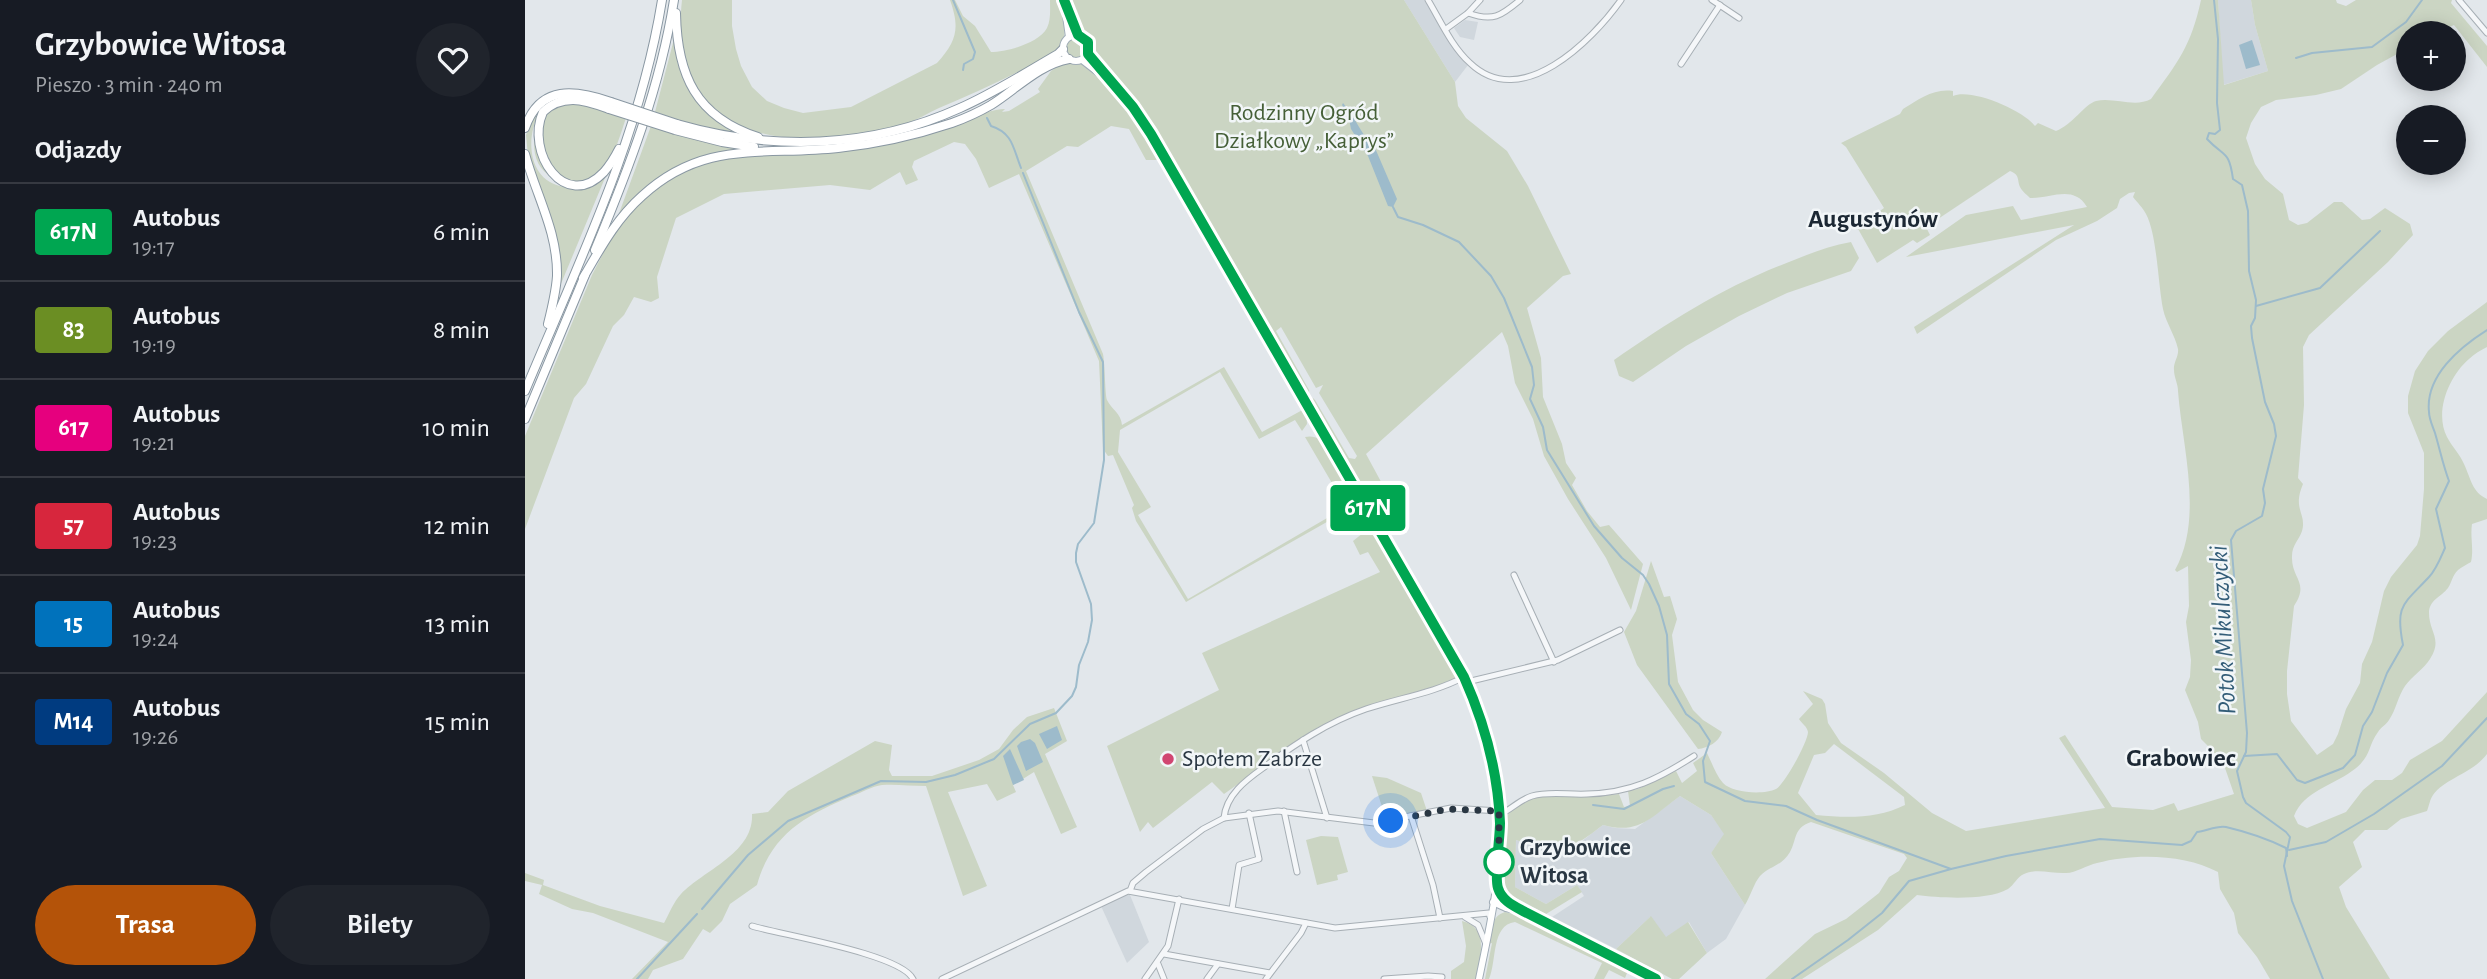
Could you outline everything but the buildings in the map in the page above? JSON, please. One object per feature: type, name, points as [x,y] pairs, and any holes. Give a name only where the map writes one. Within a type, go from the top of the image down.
[{"type":"highway","points":[[525,391],[632,125],[651,56],[662,0]]},
{"type":"highway","points":[[675,0],[680,61],[689,84],[701,101],[721,120],[737,129],[788,146]]},
{"type":"highway","points":[[525,419],[642,131],[658,78],[675,0]]},
{"type":"highway","points":[[583,278],[623,215],[642,195],[688,166],[744,151],[864,137],[929,120],[967,105],[1007,84],[1058,54],[1063,48]]},
{"type":"highway","points":[[525,128],[539,105],[555,95],[582,93],[610,106],[676,127],[788,146],[829,149],[865,145],[955,122],[987,107],[1045,69],[1069,59]]},
{"type":"highway","points":[[610,106],[572,100],[559,102],[545,110],[534,124],[530,139],[532,154],[538,167],[550,178],[567,185],[594,180],[613,160],[632,125]]},
{"type":"highway","points":[[525,154],[550,226],[557,263],[555,292],[543,348]]},
{"type":"main road","points":[[1064,0],[1078,35],[1088,42],[1088,54],[1133,107],[1151,134],[1466,680],[1489,746],[1499,813],[1500,849],[1496,883],[1479,979]]},
{"type":"main road","points":[[1064,0],[1069,37],[1063,48],[1069,59],[1075,61],[1082,60],[1088,54]]},
{"type":"main road","points":[[1069,37],[1078,35]]},
{"type":"main road","points":[[1082,60],[1109,81]]},
{"type":"main road","points":[[1496,883],[1511,907]]},
{"type":"main road","points":[[1493,902],[1525,912],[1656,979]]},
{"type":"main road","points":[[1489,926],[1498,912],[1511,907]]},
{"type":"street","points":[[1428,0],[1469,63],[1495,78],[1515,80],[1539,74],[1585,41],[1621,0]]},
{"type":"street","points":[[1446,29],[1468,13],[1480,0]]},
{"type":"street","points":[[1468,13],[1490,19],[1520,0]]},
{"type":"street","points":[[1712,0],[1739,18]]},
{"type":"street","points":[[2459,0],[2487,33]]},
{"type":"street","points":[[1681,64],[1720,5]]},
{"type":"street","points":[[1514,575],[1554,662]]},
{"type":"street","points":[[1224,818],[1225,810],[1240,785],[1325,727],[1361,711],[1466,680],[1554,662],[1620,630]]},
{"type":"street","points":[[1303,740],[1327,818]]},
{"type":"street","points":[[1130,891],[1133,883],[1146,872],[1208,825],[1224,818],[1284,811],[1369,823],[1456,808],[1499,813],[1534,796],[1594,794],[1632,789],[1666,773],[1694,755]]},
{"type":"street","points":[[1284,811],[1297,872]]},
{"type":"street","points":[[1232,909],[1238,865],[1259,859],[1249,813]]},
{"type":"street","points":[[1411,816],[1433,885],[1440,918]]},
{"type":"street","points":[[942,979],[1117,894],[1130,891],[1341,928],[1479,913],[1488,913],[1490,917]]},
{"type":"street","points":[[1145,979],[1164,954],[1173,932],[1179,899]]},
{"type":"street","points":[[1479,913],[1493,902]]},
{"type":"street","points":[[1458,917],[1470,919],[1484,928],[1489,926]]},
{"type":"street","points":[[1266,979],[1306,923]]},
{"type":"street","points":[[752,926],[871,956],[908,972],[913,979]]},
{"type":"street","points":[[1478,926],[1486,944]]},
{"type":"street","points":[[1164,954],[1270,973]]},
{"type":"street","points":[[1158,964],[1164,979]]},
{"type":"street","points":[[1207,979],[1218,964]]},
{"type":"street","points":[[1384,979],[1442,977]]},
{"type":"shaded area","points":[[1404,0],[1424,0],[1468,65],[1455,82]]},
{"type":"shaded area","points":[[2218,0],[2251,0],[2268,71],[2223,85]]},
{"type":"shaded area","points":[[1465,20],[1478,22],[1474,40],[1460,37],[1454,28]]},
{"type":"shaded area","points":[[1680,796],[1711,815],[1725,834],[1711,853],[1745,905],[1726,939],[1707,953],[1689,922],[1666,938],[1650,917],[1616,949],[1552,917],[1584,896],[1577,885],[1546,904],[1515,887],[1516,840],[1545,850],[1574,847],[1603,825],[1635,829]]},
{"type":"shaded area","points":[[1123,895],[1130,895],[1149,942],[1127,963],[1101,906]]},
{"type":"green space","points":[[682,0],[732,0],[732,26],[736,49],[752,87],[767,101],[803,113],[851,107],[937,63],[949,48],[955,34],[955,19],[950,0],[955,0],[963,16],[975,26],[991,52],[1022,46],[1043,33],[1049,22],[1050,0],[1058,0],[1065,33],[1064,40],[1055,54],[909,122],[864,134],[822,138],[783,137],[747,129],[717,112],[695,86],[683,49]]},
{"type":"green space","name":"Rodzinny Ogród Działkowy „Kaprys”","points":[[1068,0],[1404,0],[1455,82],[1458,106],[1466,118],[1507,151],[1528,186],[1571,274],[1563,276],[1527,308],[1541,358],[1543,397],[1562,444],[1566,463],[1576,478],[1572,485],[1600,527],[1609,525],[1643,564],[1631,610],[1606,558],[1544,456],[1533,419],[1515,383],[1508,346],[1502,332],[1366,454],[1392,502],[1380,517],[1443,627],[1468,678],[1311,403],[1313,398],[1349,458],[1355,459],[1357,456],[1319,393],[1323,385],[1316,388],[1281,327],[1276,331],[1309,394],[1294,376],[1147,120],[1092,55],[1091,42],[1076,26]]},
{"type":"green space","points":[[2201,0],[2218,0],[2224,85],[2268,71],[2251,0],[2336,0],[2346,6],[2356,0],[2452,0],[2451,3],[2487,46],[2487,67],[2466,40],[2466,21],[2396,21],[2396,55],[2341,89],[2276,100],[2261,107],[2246,138],[2255,164],[2265,179],[2283,194],[2289,220],[2298,225],[2307,223],[2334,202],[2342,202],[2362,220],[2370,219],[2385,208],[2410,224],[2413,235],[2388,262],[2309,335],[2303,347],[2304,405],[2298,478],[2303,484],[2299,506],[2303,525],[2292,556],[2300,591],[2294,606],[2287,694],[2291,721],[2317,755],[2333,744],[2338,734],[2346,709],[2360,683],[2362,664],[2372,642],[2384,591],[2391,577],[2417,545],[2420,536],[2424,453],[2408,413],[2408,396],[2415,371],[2428,351],[2448,331],[2487,302],[2487,347],[2471,357],[2455,375],[2446,395],[2442,417],[2447,437],[2462,460],[2473,485],[2478,493],[2487,499],[2487,519],[2472,524],[2471,562],[2454,574],[2448,588],[2431,605],[2429,613],[2435,641],[2434,652],[2405,686],[2388,722],[2379,730],[2363,761],[2344,776],[2311,795],[2294,816],[2298,824],[2307,828],[2346,812],[2363,790],[2375,780],[2392,780],[2402,773],[2410,760],[2442,741],[2487,692],[2487,754],[2481,761],[2438,789],[2427,811],[2401,819],[2387,830],[2365,830],[2353,842],[2362,867],[2339,887],[2346,907],[2390,979],[2270,979],[2238,933],[2234,913],[2220,889],[2218,872],[2175,859],[2143,857],[2111,860],[2070,873],[2029,872],[2019,877],[2008,889],[1988,895],[1950,898],[1917,895],[1878,930],[1802,979],[1765,979],[1815,934],[1846,919],[1879,893],[1889,877],[1899,871],[1907,858],[1904,854],[1811,822],[1798,831],[1787,857],[1760,876],[1745,905],[1711,853],[1724,834],[1711,815],[1680,796],[1645,822],[1627,828],[1603,825],[1580,842],[1563,849],[1544,848],[1516,840],[1515,887],[1546,904],[1577,885],[1582,892],[1546,914],[1503,891],[1501,885],[1506,861],[1504,819],[1530,799],[1550,795],[1619,794],[1624,807],[1630,806],[1628,791],[1676,771],[1682,783],[1697,771],[1693,763],[1707,753],[1718,776],[1727,786],[1748,792],[1776,789],[1790,772],[1807,737],[1808,732],[1799,719],[1813,704],[1803,691],[1822,699],[1828,723],[1841,743],[1884,773],[1932,813],[1966,831],[2105,808],[2059,738],[2065,735],[2112,807],[2153,810],[2174,803],[2178,811],[2234,794],[2225,768],[2201,739],[2198,722],[2185,690],[2190,677],[2191,660],[2186,622],[2189,606],[2188,566],[2177,572],[2175,570],[2184,550],[2190,505],[2178,388],[2174,373],[2178,349],[2163,309],[2150,223],[2133,197],[2135,192],[2120,199],[2117,208],[2097,221],[2056,240],[1917,334],[1914,327],[2074,225],[1906,257],[1966,215],[2013,206],[2021,220],[2087,207],[2081,200],[2068,194],[2030,198],[2021,188],[2017,176],[2010,171],[1926,227],[1930,235],[1917,243],[1913,240],[1877,263],[1857,227],[1884,208],[1841,143],[1900,114],[1903,109],[1921,98],[1939,91],[1953,91],[1953,96],[1972,95],[1996,102],[2020,113],[2035,126],[2038,123],[2056,131],[2096,101],[2138,103],[2151,99],[2188,42]],"holes":[[[1834,744],[1904,797],[1905,805],[1884,813],[1862,816],[1816,815],[1798,793],[1814,755],[1825,753]]]},
{"type":"green space","points":[[1076,37],[1084,40],[1087,48],[1084,56],[1076,59],[1068,56],[1065,48],[1068,40]]},
{"type":"green space","points":[[674,39],[678,65],[692,94],[741,135],[694,125],[655,112]]},
{"type":"green space","points":[[1065,62],[1083,64],[1119,97],[1136,117],[1161,160],[1146,160],[1129,129],[1111,126],[1078,147],[1067,146],[1026,171],[1103,354],[1107,400],[1120,417],[1122,425],[1224,367],[1262,432],[1306,408],[1307,424],[1302,431],[1295,420],[1259,439],[1220,372],[1120,430],[1118,452],[1151,507],[1138,515],[1188,599],[1346,507],[1305,437],[1315,437],[1327,447],[1393,559],[1394,569],[1398,565],[1460,676],[1368,706],[1317,728],[1224,794],[1212,782],[1153,828],[1148,822],[1140,832],[1107,746],[1219,690],[1202,653],[1380,572],[1368,552],[1360,555],[1353,541],[1363,533],[1348,510],[1186,602],[1136,521],[1132,508],[1134,505],[1113,455],[1108,456],[1103,449],[1099,361],[1019,174],[989,188],[976,159],[965,144],[954,142],[914,161],[912,167],[918,180],[906,185],[900,172],[870,190],[830,185],[724,194],[676,218],[657,277],[659,298],[651,302],[634,297],[624,315],[613,326],[586,384],[574,398],[525,529],[525,436],[592,275],[612,236],[629,213],[658,186],[703,162],[724,157],[805,154],[956,125],[997,110],[1009,111],[1040,92],[1038,89],[1051,71]]},
{"type":"green space","points":[[580,98],[539,113],[532,135],[531,147],[537,168],[543,177],[553,183],[565,187],[575,186],[607,173],[558,291],[560,270],[528,156],[526,135],[535,113],[550,100]]},
{"type":"green space","points":[[582,103],[626,118],[612,156],[601,172],[585,180],[560,180],[545,172],[538,163],[534,143],[536,132],[540,122],[558,105]]},
{"type":"green space","points":[[651,126],[739,148],[690,162],[617,219]]},
{"type":"green space","points":[[1851,242],[1859,258],[1851,271],[1787,293],[1739,316],[1686,346],[1633,382],[1619,376],[1614,360],[1696,307],[1761,273],[1817,251]]},
{"type":"green space","points":[[1651,561],[1664,597],[1670,596],[1677,619],[1672,635],[1678,682],[1693,710],[1722,732],[1716,742],[1709,746],[1698,749],[1637,665],[1624,632],[1636,611]]},
{"type":"green space","points":[[1054,708],[1067,741],[1045,754],[1077,827],[1061,834],[1034,772],[1013,785],[1016,792],[997,801],[987,784],[948,792],[987,886],[963,896],[926,786],[898,785],[870,788],[835,803],[793,828],[771,852],[757,885],[730,904],[722,921],[710,933],[703,929],[683,959],[653,970],[648,979],[632,979],[668,942],[593,913],[572,909],[539,894],[542,885],[525,881],[525,873],[544,880],[543,885],[600,906],[664,923],[681,894],[726,860],[745,840],[752,814],[768,812],[788,791],[875,741],[892,745],[889,770],[892,776],[932,776],[979,760],[999,749],[1027,717]]},
{"type":"green space","points":[[1372,776],[1387,778],[1421,793],[1427,811],[1386,819]]},
{"type":"green space","points":[[1321,836],[1338,837],[1348,872],[1337,875],[1338,880],[1317,885],[1306,840]]},
{"type":"green space","points":[[1505,912],[1530,918],[1627,967],[1629,971],[1531,921],[1627,973],[1625,978],[1609,970],[1604,979],[1594,979],[1602,963],[1515,922],[1507,925],[1498,937],[1489,979],[1485,979],[1492,943],[1488,944],[1492,925],[1500,914]]},
{"type":"green space","points":[[1651,916],[1666,937],[1688,922],[1707,953],[1679,979],[1672,979],[1616,949]]},
{"type":"green space","points":[[1462,921],[1471,924],[1480,937],[1481,953],[1476,979],[1451,979],[1451,971],[1464,962],[1466,946]]},
{"type":"water","points":[[2252,40],[2260,65],[2246,69],[2239,45]]},
{"type":"water","points":[[1343,103],[1375,148],[1397,199],[1393,207],[1388,206],[1368,156],[1351,129]]},
{"type":"water","points":[[1057,726],[1062,740],[1047,749],[1039,734]]},
{"type":"water","points":[[1030,739],[1035,743],[1043,762],[1026,771],[1017,746]]},
{"type":"water","points":[[1010,749],[1024,780],[1013,785],[1003,756]]},
{"type":"waterway","points":[[953,0],[975,52],[973,59],[964,64],[963,70]]},
{"type":"waterway","name":"Potok Mikulczycki","points":[[2214,0],[2218,39],[2217,103],[2220,130],[2215,134],[2209,133],[2207,139],[2225,155],[2230,163],[2233,179],[2242,185],[2248,211],[2249,271],[2256,300],[2255,318],[2251,326],[2252,338],[2265,402],[2276,436],[2263,489],[2265,503],[2262,516],[2236,531],[2231,540],[2247,733],[2246,752],[2237,771],[2246,803],[2290,837],[2284,866],[2292,901],[2323,979]]},
{"type":"waterway","points":[[2296,58],[2312,53],[2372,47],[2406,22],[2422,0]]},
{"type":"waterway","points":[[987,118],[991,126],[1008,137],[1021,168]]},
{"type":"waterway","points":[[702,909],[748,855],[788,821],[881,781],[926,782],[955,775],[994,759],[1030,724],[1056,713],[1072,696],[1076,687],[1079,665],[1088,642],[1092,620],[1091,604],[1076,562],[1076,553],[1078,544],[1094,523],[1104,460],[1103,362],[1079,312],[1023,173]]},
{"type":"waterway","points":[[1393,207],[1398,217],[1459,242],[1491,276],[1504,298],[1532,367],[1534,385],[1530,399],[1543,427],[1547,450],[1594,526],[1622,558],[1643,575],[1659,606],[1667,635],[1669,684],[1686,714],[1699,724],[1710,741],[1703,761],[1705,782],[1745,801],[1786,806],[1951,869],[2100,839],[2182,845],[2191,841],[2197,832],[2216,827],[2248,833],[2279,845],[2286,848],[2287,856]]},
{"type":"waterway","points":[[2256,306],[2320,288],[2380,231]]},
{"type":"waterway","points":[[2244,756],[2277,754],[2297,780],[2305,783],[2343,768],[2355,755],[2363,726],[2403,645],[2400,621],[2403,607],[2432,574],[2445,548],[2436,509],[2449,481],[2429,415],[2429,399],[2433,386],[2446,364],[2487,330]]},
{"type":"waterway","points":[[2289,850],[2326,842],[2374,814],[2442,766],[2487,718]]},
{"type":"waterway","points":[[1593,805],[1624,809],[1674,786]]},
{"type":"waterway","points":[[1792,979],[1882,913],[1909,881],[1951,869]]},
{"type":"waterway","points":[[637,979],[697,914]]},
{"type":"bus line","name":"617N","points":[[1064,0],[1078,35],[1088,42],[1088,54],[1133,107],[1151,134],[1464,677],[1480,716],[1496,782],[1500,834],[1496,883],[1501,895],[1507,902],[1525,912],[1656,979]]},
{"type":"place","name":"Społem Zabrze","points":[[1168,759]]},
{"type":"place","name":"Grzybowice Witosa","points":[[1499,862]]},
{"type":"district","name":"Augustynów","points":[[1873,219]]},
{"type":"district","name":"Grabowiec","points":[[2181,758]]},
{"type":"route","points":[[1391,821],[1448,809],[1499,811],[1499,862]]}]
